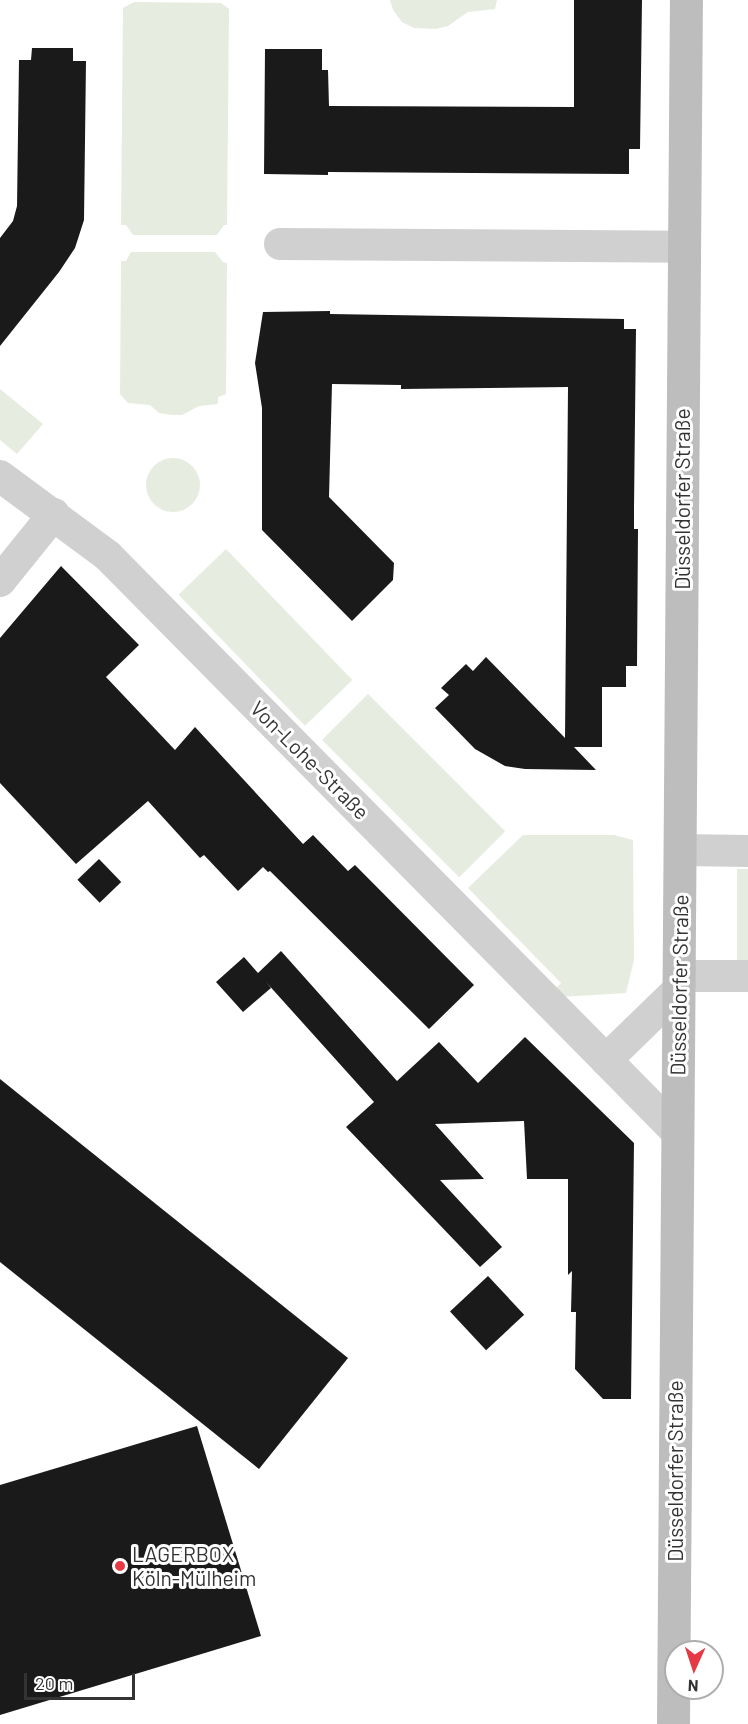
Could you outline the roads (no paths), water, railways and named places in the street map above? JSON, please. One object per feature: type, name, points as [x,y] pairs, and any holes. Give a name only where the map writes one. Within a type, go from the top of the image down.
[{"type":"street","name":"Düsseldorfer Straße","points":[[673,1724],[686,0]]},
{"type":"street","points":[[280,244],[684,247]]},
{"type":"street","name":"Von-Lohe-Straße","points":[[0,476],[54,514],[116,564],[677,1131]]},
{"type":"street","points":[[0,581],[54,514]]},
{"type":"street","points":[[680,850],[748,851]]},
{"type":"street","points":[[606,1060],[679,982],[748,976]]},
{"type":"place","name":"LAGERBOX Köln-Mülheim","points":[[120,1566]]}]
